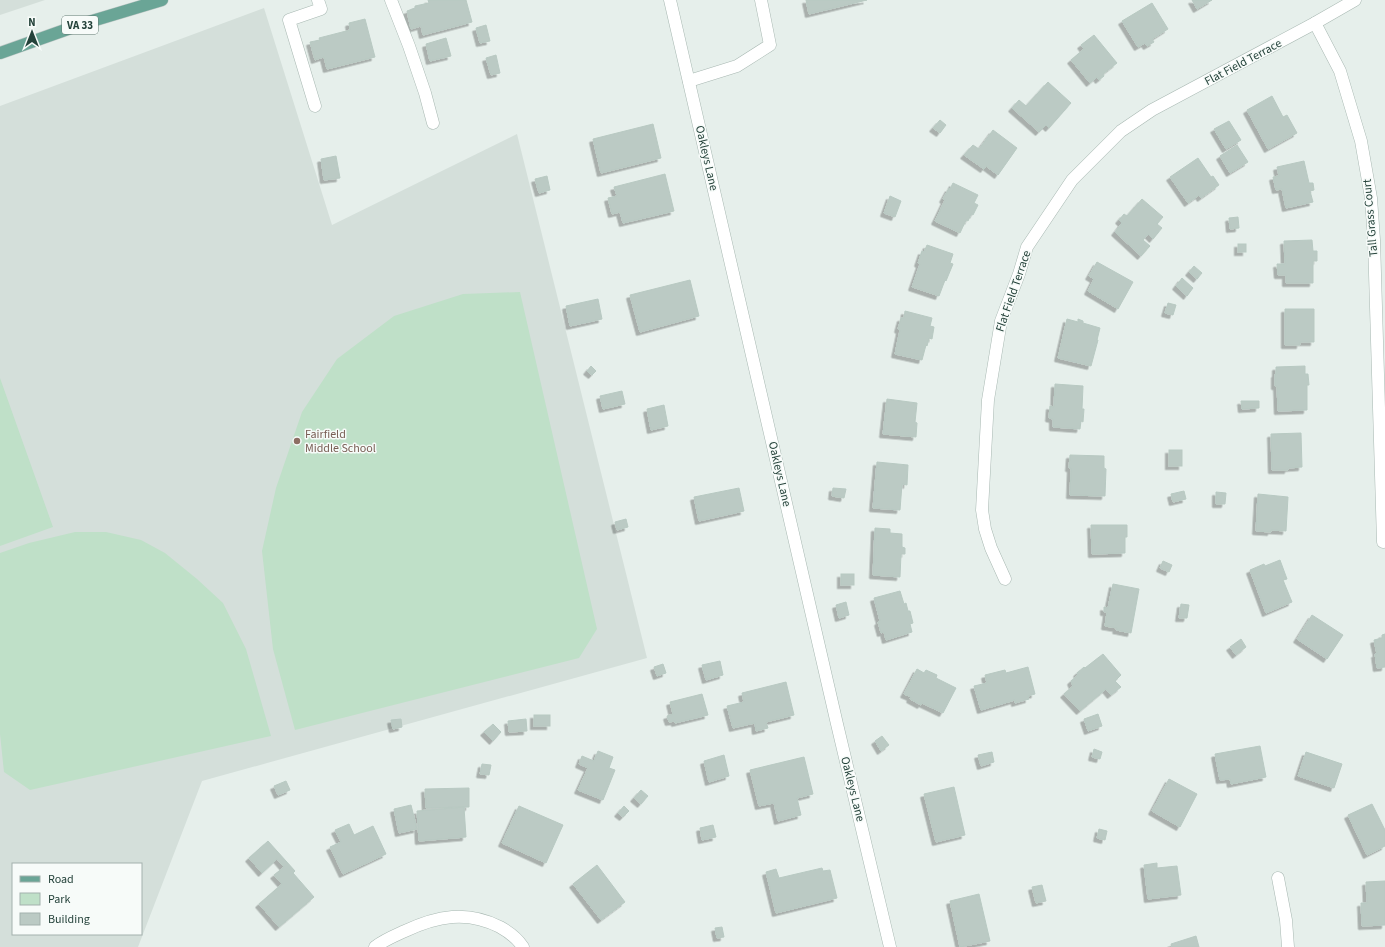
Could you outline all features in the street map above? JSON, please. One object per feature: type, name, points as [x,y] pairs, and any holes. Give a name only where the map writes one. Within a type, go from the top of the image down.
[{"type":"main road","name":"VA 33","points":[[0,53],[82,24],[162,0]]},
{"type":"street","points":[[315,106],[289,20],[321,9],[318,0]]},
{"type":"street","points":[[391,0],[409,46],[433,123]]},
{"type":"street","name":"Oakleys Lane","points":[[670,0],[890,947]]},
{"type":"street","points":[[689,81],[737,66],[770,45],[761,0]]},
{"type":"street","name":"Flat Field Terrace","points":[[1005,579],[991,548],[985,529],[982,510],[988,400],[1001,321],[1027,247],[1072,180],[1121,131],[1152,110],[1355,0]]},
{"type":"street","name":"Tall Grass Court","points":[[1315,23],[1340,71],[1352,108],[1361,140],[1371,198],[1374,248],[1383,542]]},
{"type":"street","points":[[1278,878],[1286,920],[1288,947]]},
{"type":"street","points":[[380,943],[416,925],[450,916],[464,916],[488,921],[506,931],[523,947]]},
{"type":"shaded area","points":[[0,0],[45,0],[0,15]]},
{"type":"shaded area","name":"Fairfield Middle School","points":[[264,8],[332,225],[517,134],[647,658],[202,781],[138,947],[0,947],[0,106]]},
{"type":"green space","points":[[520,292],[597,629],[579,658],[295,730],[273,649],[262,551],[276,488],[302,412],[337,359],[394,316],[463,294]]},
{"type":"green space","points":[[0,378],[53,527],[0,546]]},
{"type":"green space","points":[[75,532],[106,532],[141,540],[165,553],[197,579],[223,603],[246,649],[271,736],[30,790],[4,772],[0,734],[0,553],[29,543]]},
{"type":"building","points":[[428,0],[466,0],[472,22],[423,35],[421,26],[411,29],[407,11],[415,8],[415,6],[429,3]]},
{"type":"building","points":[[806,0],[867,0],[809,14]]},
{"type":"building","points":[[1192,0],[1212,0],[1197,9]]},
{"type":"building","points":[[1152,3],[1168,29],[1152,39],[1154,42],[1147,46],[1145,43],[1138,47],[1122,21]]},
{"type":"building","points":[[365,19],[375,57],[327,69],[324,57],[315,60],[310,42],[320,40],[319,38],[350,30],[349,23]]},
{"type":"building","points":[[486,25],[490,41],[480,43],[476,28]]},
{"type":"building","points":[[1094,35],[1117,63],[1103,74],[1104,76],[1099,80],[1097,77],[1090,83],[1071,60],[1084,49],[1081,45]]},
{"type":"building","points":[[446,38],[451,56],[430,61],[426,44]]},
{"type":"building","points":[[496,55],[500,73],[491,75],[486,58]]},
{"type":"building","points":[[1048,82],[1071,103],[1049,128],[1046,125],[1039,132],[1012,108],[1019,100],[1026,106]]},
{"type":"building","points":[[1272,96],[1283,117],[1287,115],[1297,133],[1268,149],[1247,110]]},
{"type":"building","points":[[940,120],[946,125],[940,133],[933,128]]},
{"type":"building","points":[[1229,121],[1241,140],[1226,149],[1214,129]]},
{"type":"building","points":[[653,124],[661,158],[601,173],[593,139]]},
{"type":"building","points":[[993,130],[1017,148],[998,175],[986,166],[984,169],[964,155],[973,145],[979,149]]},
{"type":"building","points":[[1237,145],[1248,162],[1230,173],[1220,156]]},
{"type":"building","points":[[336,156],[340,178],[324,180],[321,159]]},
{"type":"building","points":[[1198,158],[1211,177],[1213,176],[1219,185],[1201,198],[1199,195],[1188,203],[1170,177]]},
{"type":"building","points":[[1304,161],[1309,183],[1313,183],[1314,190],[1310,191],[1313,202],[1286,208],[1282,189],[1276,190],[1273,177],[1279,176],[1277,167]]},
{"type":"building","points":[[665,174],[674,211],[623,223],[620,212],[612,214],[608,198],[617,196],[614,187]]},
{"type":"building","points":[[547,176],[550,190],[539,193],[535,179]]},
{"type":"building","points":[[953,183],[978,195],[974,203],[978,205],[973,215],[971,214],[968,221],[966,220],[960,233],[935,221],[945,200],[943,199]]},
{"type":"building","points":[[890,196],[901,201],[895,217],[884,213]]},
{"type":"building","points":[[1142,199],[1163,217],[1157,224],[1162,228],[1153,239],[1148,234],[1143,240],[1150,246],[1141,256],[1115,232],[1122,223],[1119,220],[1124,214],[1127,216]]},
{"type":"building","points":[[1238,217],[1239,228],[1230,229],[1229,218]]},
{"type":"building","points":[[1312,240],[1313,251],[1317,251],[1317,261],[1313,261],[1313,283],[1286,283],[1286,275],[1278,275],[1277,264],[1285,264],[1284,241]]},
{"type":"building","points":[[1238,244],[1246,244],[1246,252],[1238,252]]},
{"type":"building","points":[[927,245],[953,254],[950,263],[953,264],[939,296],[912,287],[920,264],[918,263],[922,251],[924,252]]},
{"type":"building","points":[[1097,262],[1133,282],[1118,309],[1088,291],[1094,279],[1089,276]]},
{"type":"building","points":[[1194,266],[1202,273],[1197,279],[1189,272]]},
{"type":"building","points":[[1182,278],[1193,288],[1187,296],[1176,286]]},
{"type":"building","points":[[690,280],[699,316],[640,332],[630,295]]},
{"type":"building","points":[[598,299],[602,319],[570,326],[566,306]]},
{"type":"building","points":[[1168,303],[1176,305],[1173,315],[1165,313]]},
{"type":"building","points":[[1285,309],[1314,309],[1314,342],[1300,342],[1300,345],[1285,345]]},
{"type":"building","points":[[905,311],[932,318],[930,326],[934,327],[932,339],[929,338],[922,360],[895,354],[900,330],[898,329],[901,318],[904,318]]},
{"type":"building","points":[[1067,319],[1078,322],[1078,319],[1083,321],[1083,323],[1100,328],[1091,366],[1058,358]]},
{"type":"building","points":[[591,366],[596,371],[592,375],[587,371]]},
{"type":"building","points":[[1305,366],[1305,374],[1308,374],[1309,385],[1307,385],[1307,410],[1278,411],[1277,386],[1275,386],[1276,367]]},
{"type":"building","points":[[1055,384],[1083,386],[1082,409],[1084,409],[1083,422],[1081,421],[1080,429],[1053,427],[1053,419],[1049,418],[1050,406],[1054,407]]},
{"type":"building","points":[[622,391],[625,404],[603,409],[600,396]]},
{"type":"building","points":[[887,399],[917,403],[915,422],[917,423],[916,437],[883,434]]},
{"type":"building","points":[[1241,401],[1259,401],[1259,408],[1242,409]]},
{"type":"building","points":[[664,405],[668,426],[651,430],[647,409]]},
{"type":"building","points":[[1301,433],[1302,467],[1288,468],[1288,470],[1272,470],[1271,434]]},
{"type":"building","points":[[1169,450],[1182,450],[1182,466],[1169,466]]},
{"type":"building","points":[[1070,455],[1104,456],[1104,468],[1106,469],[1105,496],[1070,495]]},
{"type":"building","points":[[877,462],[908,465],[907,485],[902,484],[900,510],[873,508]]},
{"type":"building","points":[[739,488],[744,511],[699,521],[694,497]]},
{"type":"building","points":[[833,488],[846,489],[844,498],[832,496]]},
{"type":"building","points":[[1184,491],[1186,499],[1173,502],[1171,494]]},
{"type":"building","points":[[1216,492],[1226,493],[1225,504],[1216,504]]},
{"type":"building","points":[[1258,494],[1288,497],[1286,531],[1256,531]]},
{"type":"building","points":[[626,519],[628,527],[617,530],[615,522]]},
{"type":"building","points":[[1091,525],[1127,525],[1125,553],[1092,554]]},
{"type":"building","points":[[875,528],[890,529],[890,533],[902,534],[902,547],[905,548],[905,554],[901,554],[900,577],[873,575]]},
{"type":"building","points":[[1280,560],[1287,579],[1283,580],[1292,602],[1266,613],[1250,570],[1264,564],[1265,566]]},
{"type":"building","points":[[1163,561],[1172,565],[1169,572],[1160,568]]},
{"type":"building","points":[[841,574],[854,574],[854,585],[841,585]]},
{"type":"building","points":[[1113,584],[1139,589],[1131,633],[1105,626],[1107,612],[1104,612],[1104,607],[1108,608]]},
{"type":"building","points":[[900,591],[904,604],[906,603],[908,611],[910,611],[913,623],[910,624],[912,632],[886,640],[884,632],[881,633],[878,622],[880,621],[874,598]]},
{"type":"building","points":[[846,602],[849,615],[839,618],[836,605]]},
{"type":"building","points":[[1181,604],[1189,605],[1187,618],[1179,618]]},
{"type":"building","points":[[1312,615],[1343,635],[1327,659],[1297,639]]},
{"type":"building","points":[[1385,634],[1385,667],[1377,668],[1375,654],[1377,654],[1374,640],[1382,638],[1382,635]]},
{"type":"building","points":[[1241,639],[1246,647],[1236,655],[1230,647]]},
{"type":"building","points":[[1103,654],[1121,675],[1115,681],[1121,687],[1111,695],[1106,689],[1080,711],[1064,694],[1073,686],[1071,681],[1078,675],[1077,673]]},
{"type":"building","points":[[720,661],[723,675],[706,680],[702,665]]},
{"type":"building","points":[[663,664],[666,673],[657,676],[654,667]]},
{"type":"building","points":[[1028,667],[1035,694],[1028,696],[1029,699],[1015,703],[1015,700],[981,710],[974,686],[987,683],[985,675],[1005,670],[1006,673]]},
{"type":"building","points":[[917,669],[924,673],[926,670],[937,675],[936,678],[956,688],[943,713],[922,703],[921,705],[910,699],[911,697],[904,694]]},
{"type":"building","points":[[786,682],[794,715],[766,722],[768,728],[756,731],[755,723],[733,728],[727,706],[744,702],[742,693]]},
{"type":"building","points":[[702,694],[708,715],[675,723],[675,721],[669,722],[667,716],[673,714],[670,702]]},
{"type":"building","points":[[1098,714],[1102,726],[1088,731],[1084,719]]},
{"type":"building","points":[[534,715],[550,715],[550,726],[534,726]]},
{"type":"building","points":[[401,719],[402,727],[393,729],[391,720]]},
{"type":"building","points":[[526,719],[527,731],[509,732],[508,721]]},
{"type":"building","points":[[493,724],[501,732],[493,741],[484,732]]},
{"type":"building","points":[[882,736],[889,745],[881,751],[875,741]]},
{"type":"building","points":[[1260,746],[1266,777],[1231,784],[1230,779],[1220,780],[1215,754]]},
{"type":"building","points":[[1094,749],[1102,752],[1100,759],[1092,757]]},
{"type":"building","points":[[598,751],[613,757],[609,768],[615,770],[603,800],[578,790],[588,768],[579,764],[582,756],[594,761]]},
{"type":"building","points":[[992,752],[994,762],[981,766],[978,755]]},
{"type":"building","points":[[1306,752],[1342,764],[1334,788],[1298,776]]},
{"type":"building","points":[[724,755],[729,776],[709,782],[704,761]]},
{"type":"building","points":[[804,757],[813,794],[797,798],[801,815],[778,821],[774,803],[759,806],[750,770]]},
{"type":"building","points":[[482,764],[491,765],[489,775],[480,774]]},
{"type":"building","points":[[1169,779],[1197,794],[1180,827],[1152,811]]},
{"type":"building","points":[[286,781],[290,790],[278,795],[274,786]]},
{"type":"building","points":[[954,787],[965,835],[936,842],[924,794]]},
{"type":"building","points":[[469,788],[469,807],[426,808],[425,789]]},
{"type":"building","points":[[641,790],[648,796],[641,804],[634,798]]},
{"type":"building","points":[[1372,804],[1385,830],[1385,846],[1367,855],[1348,815]]},
{"type":"building","points":[[411,805],[417,829],[399,833],[394,809]]},
{"type":"building","points":[[519,806],[563,825],[546,863],[502,843]]},
{"type":"building","points":[[624,806],[629,811],[623,817],[618,813]]},
{"type":"building","points":[[464,807],[466,837],[419,841],[417,811]]},
{"type":"building","points":[[349,824],[354,835],[373,826],[386,854],[343,874],[330,847],[341,842],[335,830]]},
{"type":"building","points":[[713,825],[716,837],[702,840],[700,828]]},
{"type":"building","points":[[1099,829],[1107,831],[1105,840],[1097,838]]},
{"type":"building","points":[[268,841],[295,871],[293,873],[314,897],[279,927],[259,904],[282,884],[274,875],[284,867],[277,859],[262,873],[249,858]]},
{"type":"building","points":[[1157,863],[1157,868],[1177,866],[1181,895],[1148,899],[1144,865]]},
{"type":"building","points":[[597,865],[625,902],[601,920],[573,884]]},
{"type":"building","points":[[822,868],[823,871],[830,870],[837,898],[776,913],[766,872],[776,869],[779,878]]},
{"type":"building","points":[[1385,881],[1385,925],[1362,926],[1361,903],[1367,903],[1366,882]]},
{"type":"building","points":[[1042,885],[1046,901],[1036,903],[1032,887]]},
{"type":"building","points":[[979,894],[990,941],[960,947],[950,901]]},
{"type":"building","points":[[722,927],[724,937],[717,938],[715,928]]},
{"type":"building","points":[[1196,936],[1199,947],[1172,947],[1171,944]]},
{"type":"place","name":"Fairfield Middle School","points":[[297,441]]}]
